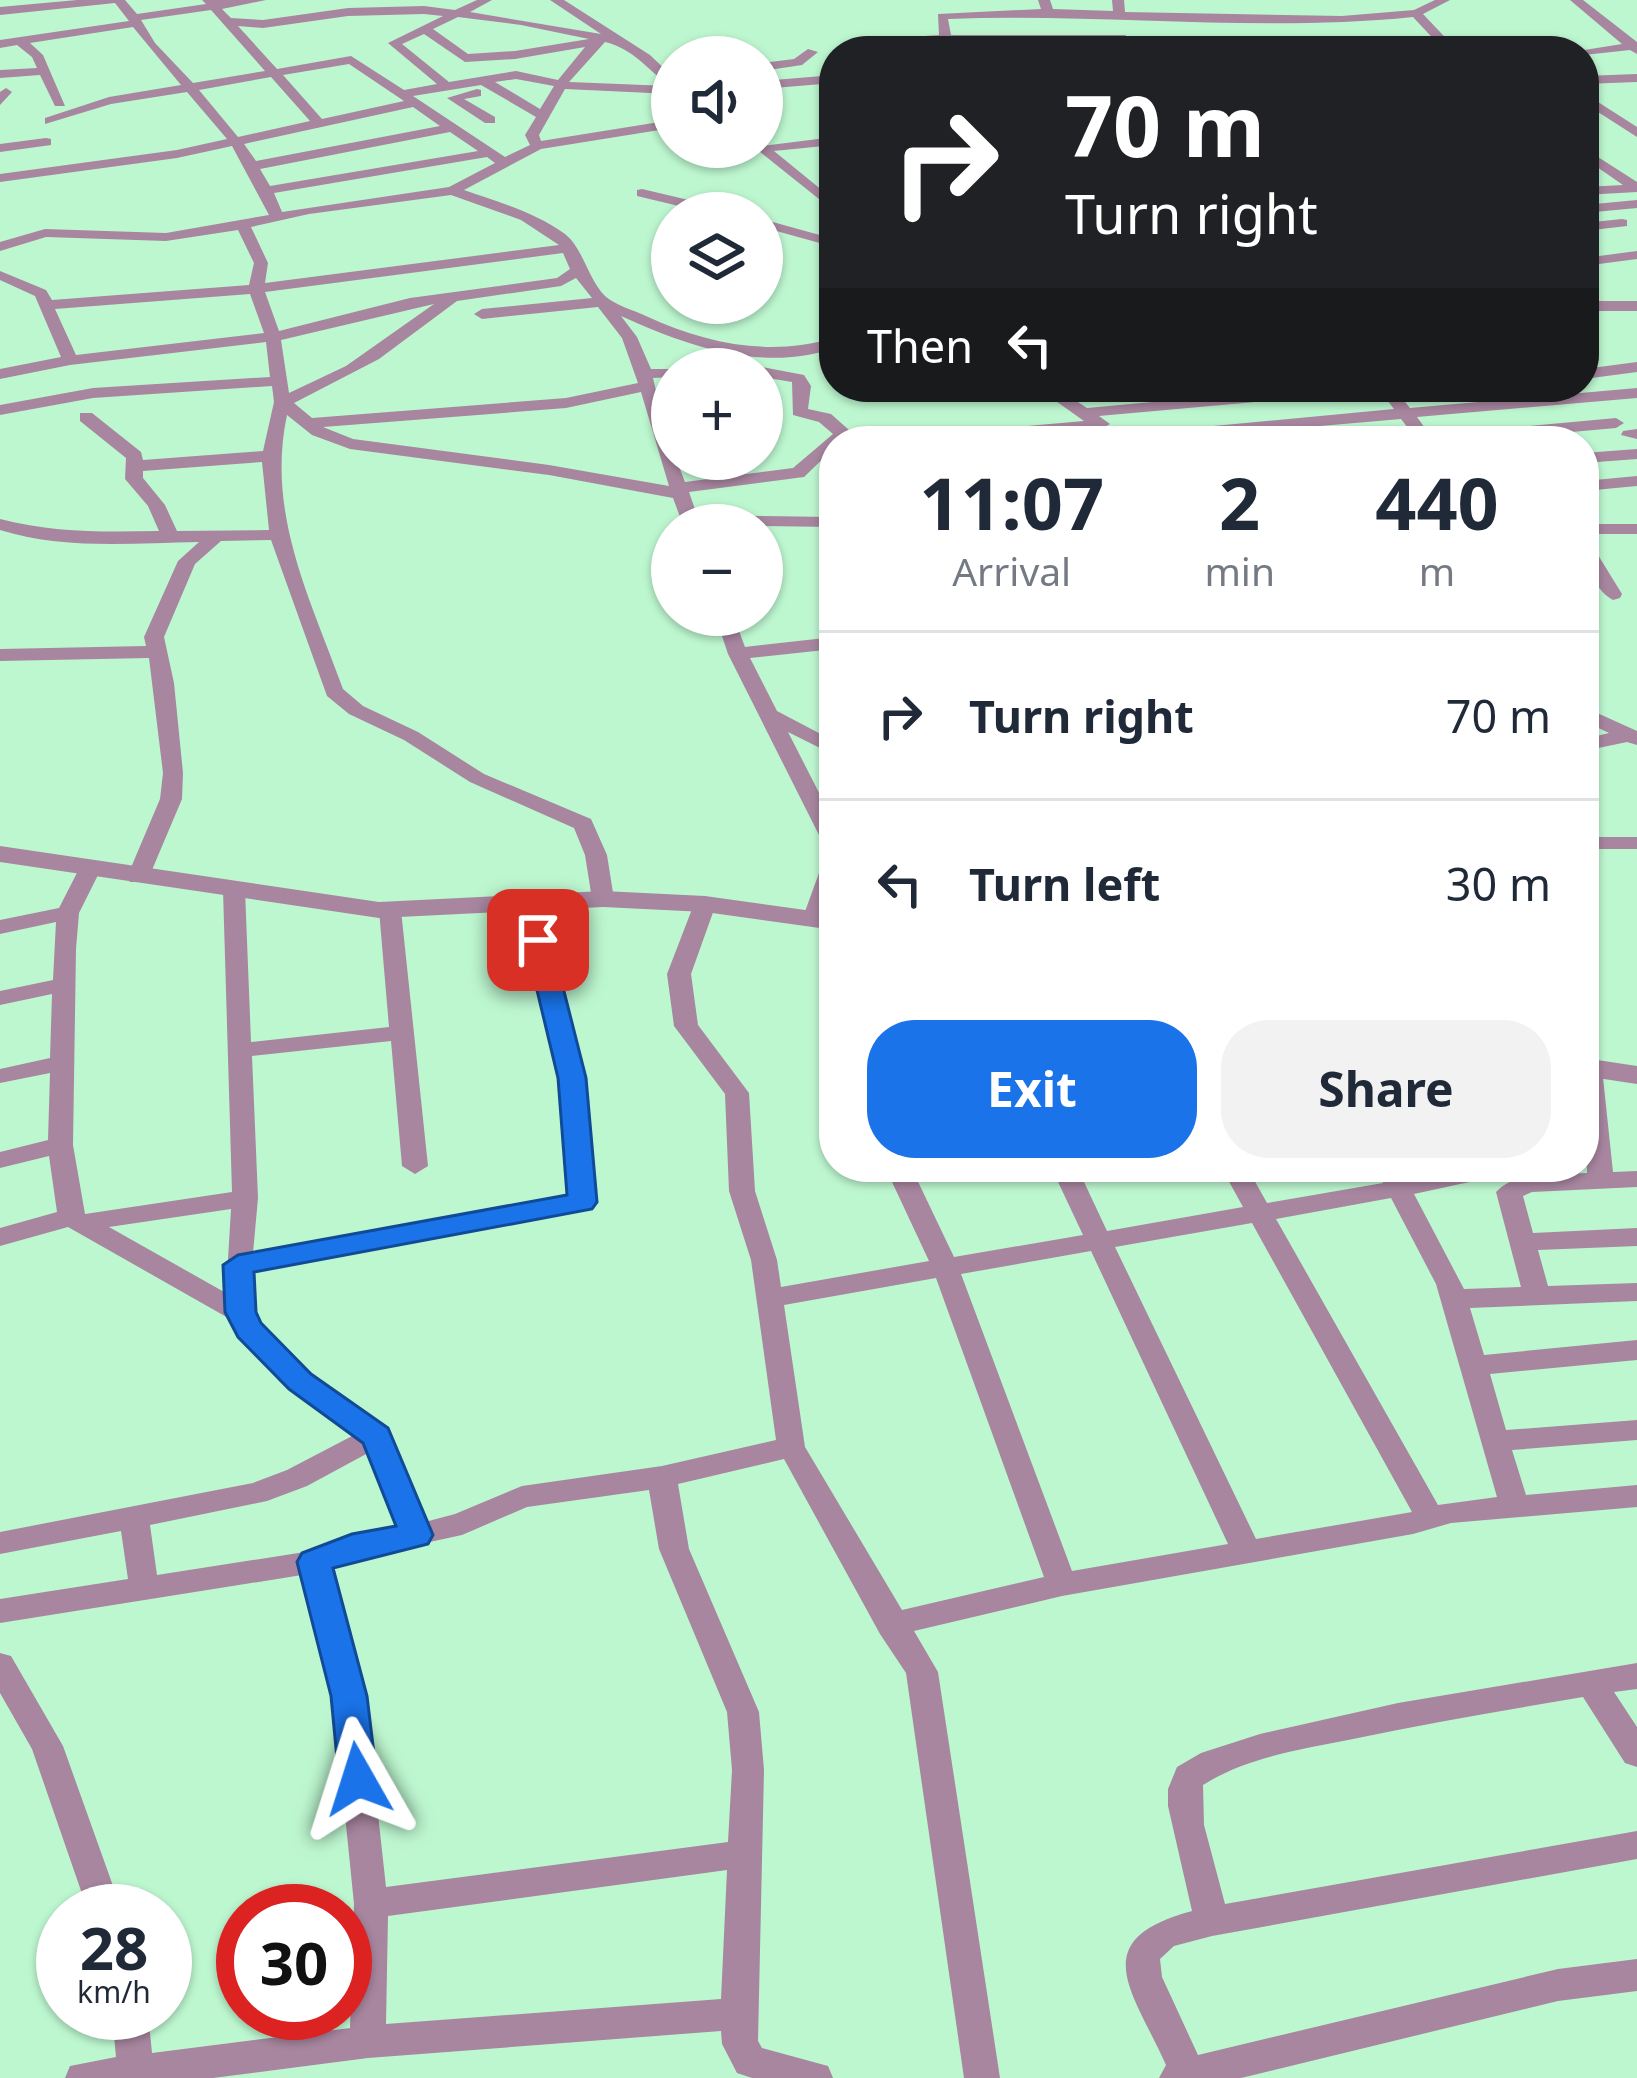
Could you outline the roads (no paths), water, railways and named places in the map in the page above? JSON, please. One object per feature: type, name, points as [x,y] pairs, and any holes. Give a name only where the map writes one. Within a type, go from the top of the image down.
[{"type":"street","points":[[0,11],[116,0],[136,21],[148,45],[236,141],[270,190],[277,216]]},
{"type":"street","points":[[0,44],[210,3],[260,0]]},
{"type":"street","points":[[445,85],[387,44],[486,0]]},
{"type":"street","points":[[556,0],[606,40]]},
{"type":"street","points":[[1199,0],[1201,19]]},
{"type":"street","points":[[945,36],[942,16],[1046,6],[1119,8],[1155,17],[1289,26],[1444,0]]},
{"type":"street","points":[[1576,0],[1636,48]]},
{"type":"street","points":[[210,3],[320,124]]},
{"type":"street","points":[[1285,3],[1289,26]]},
{"type":"street","points":[[1419,7],[1441,36]]},
{"type":"street","points":[[225,21],[263,24],[378,9],[424,10],[521,21],[606,40],[651,63]]},
{"type":"street","points":[[1129,36],[1155,17]]},
{"type":"street","points":[[424,28],[461,55]]},
{"type":"street","points":[[398,64],[461,55],[515,56],[606,40]]},
{"type":"street","points":[[537,146],[532,135],[560,84],[576,69],[587,47],[606,40]]},
{"type":"street","points":[[20,41],[37,55],[60,103]]},
{"type":"street","points":[[1599,50],[1636,48]]},
{"type":"street","points":[[342,61],[358,49]]},
{"type":"street","points":[[783,64],[798,62],[812,52]]},
{"type":"street","points":[[50,121],[109,101],[342,61],[360,62],[496,157]]},
{"type":"street","points":[[365,68],[381,66]]},
{"type":"street","points":[[0,74],[44,71]]},
{"type":"street","points":[[0,178],[163,156],[320,124],[445,85],[480,80],[523,75],[560,84],[651,86]]},
{"type":"street","points":[[1599,79],[1637,78]]},
{"type":"street","points":[[480,80],[542,115]]},
{"type":"street","points":[[783,83],[819,80]]},
{"type":"street","points":[[490,120],[453,98],[498,89]]},
{"type":"street","points":[[1599,107],[1637,133]]},
{"type":"street","points":[[270,190],[496,157],[651,127]]},
{"type":"street","points":[[253,166],[449,128]]},
{"type":"street","points":[[0,148],[46,142]]},
{"type":"street","points":[[783,145],[819,142]]},
{"type":"street","points":[[452,191],[496,157]]},
{"type":"street","points":[[1599,163],[1637,188],[1599,190]]},
{"type":"street","points":[[783,164],[819,194]]},
{"type":"street","points":[[1618,176],[1637,172]]},
{"type":"street","points":[[0,247],[45,233],[166,237],[452,191],[526,217],[568,248],[583,277],[629,337],[685,504]]},
{"type":"street","points":[[643,193],[651,195]]},
{"type":"street","points":[[1599,208],[1637,204]]},
{"type":"street","points":[[1599,225],[1622,223]]},
{"type":"street","points":[[243,225],[261,263],[256,289],[273,338],[282,402],[270,456],[278,535],[334,692],[356,710],[411,736],[477,778],[583,824],[596,855],[603,899]]},
{"type":"street","points":[[783,230],[819,239]]},
{"type":"street","points":[[45,305],[256,289],[568,248]]},
{"type":"street","points":[[1599,260],[1637,255]]},
{"type":"street","points":[[0,275],[35,287],[70,360]]},
{"type":"street","points":[[0,374],[70,360],[273,338],[455,295],[583,277]]},
{"type":"street","points":[[282,402],[340,377],[396,342],[455,295]]},
{"type":"street","points":[[482,314],[602,302],[717,347],[770,354],[819,349]]},
{"type":"street","points":[[1599,307],[1633,310]]},
{"type":"street","points":[[629,337],[675,334]]},
{"type":"street","points":[[1599,372],[1637,367]]},
{"type":"street","points":[[783,376],[798,378],[802,386],[799,412],[836,426]]},
{"type":"street","points":[[308,423],[566,403],[651,378]]},
{"type":"street","points":[[0,410],[93,393],[277,381]]},
{"type":"street","points":[[1599,393],[1637,394]]},
{"type":"street","points":[[282,402],[308,423],[350,443],[681,491],[798,472],[819,473]]},
{"type":"street","points":[[1067,402],[1106,426]]},
{"type":"street","points":[[1082,413],[1203,402]]},
{"type":"street","points":[[1394,402],[1413,426]]},
{"type":"street","points":[[1322,426],[1500,402]]},
{"type":"street","points":[[1593,402],[1630,433]]},
{"type":"street","points":[[86,417],[104,436],[129,449],[137,466],[134,479],[156,505],[170,534]]},
{"type":"street","points":[[1087,426],[1102,424]]},
{"type":"street","points":[[1599,434],[1630,433]]},
{"type":"street","points":[[798,472],[819,453]]},
{"type":"street","points":[[1599,457],[1637,454]]},
{"type":"street","points":[[137,466],[270,456]]},
{"type":"street","points":[[1599,485],[1637,482]]},
{"type":"street","points":[[783,522],[819,522]]},
{"type":"street","points":[[0,524],[32,534],[72,538],[278,535]]},
{"type":"street","points":[[1599,529],[1637,529]]},
{"type":"street","points":[[138,877],[171,799],[173,773],[154,637],[169,596],[194,553],[214,538]]},
{"type":"street","points":[[1599,571],[1613,594]]},
{"type":"street","points":[[731,636],[819,812]]},
{"type":"street","points":[[738,655],[819,645]]},
{"type":"street","points":[[0,655],[156,652]]},
{"type":"street","points":[[773,716],[819,741]]},
{"type":"street","points":[[1599,720],[1633,737]]},
{"type":"street","points":[[1599,743],[1633,737]]},
{"type":"street","points":[[1599,843],[1637,843]]},
{"type":"street","points":[[0,854],[390,910],[603,899],[705,904],[819,918]]},
{"type":"street","points":[[91,868],[68,913],[64,985],[60,1145],[76,1220],[240,1312]]},
{"type":"street","points":[[233,890],[245,1198],[238,1265],[240,1312],[249,1330],[300,1382],[376,1436],[416,1535]]},
{"type":"street","points":[[238,1265],[582,1202],[572,1078],[530,903]]},
{"type":"street","points":[[705,904],[679,974],[686,1027],[737,1093],[742,1191],[764,1260],[791,1447],[922,1672],[982,2078]]},
{"type":"street","points":[[390,910],[415,1166]]},
{"type":"street","points":[[0,927],[68,913]]},
{"type":"street","points":[[0,998],[64,985]]},
{"type":"street","points":[[242,1050],[399,1033]]},
{"type":"street","points":[[0,1076],[62,1063]]},
{"type":"street","points":[[1599,1067],[1637,1075]]},
{"type":"street","points":[[0,1160],[60,1145]]},
{"type":"street","points":[[1599,1165],[1601,1181],[1637,1179]]},
{"type":"street","points":[[905,1182],[946,1269],[1062,1584]]},
{"type":"street","points":[[1071,1182],[1246,1549]]},
{"type":"street","points":[[1242,1182],[1430,1518]]},
{"type":"street","points":[[770,1298],[1259,1212],[1373,1182]]},
{"type":"street","points":[[1395,1182],[1454,1299],[1515,1508]]},
{"type":"street","points":[[1537,1295],[1509,1196],[1515,1187],[1587,1182]]},
{"type":"street","points":[[0,1237],[76,1220],[245,1198]]},
{"type":"street","points":[[1523,1242],[1637,1237]]},
{"type":"street","points":[[1454,1299],[1637,1292]]},
{"type":"street","points":[[1472,1366],[1637,1350]]},
{"type":"street","points":[[1496,1441],[1637,1430]]},
{"type":"street","points":[[0,1543],[278,1486],[376,1436]]},
{"type":"street","points":[[0,1611],[314,1562],[352,1547],[461,1524],[522,1497],[662,1477],[791,1447]]},
{"type":"street","points":[[662,1477],[674,1549],[743,1712],[748,1770],[740,2044],[751,2061],[815,2078]]},
{"type":"street","points":[[891,1624],[1062,1584],[1246,1549],[1430,1518],[1637,1496]]},
{"type":"street","points":[[134,1518],[144,1588]]},
{"type":"street","points":[[314,1562],[349,1696],[369,1884]]},
{"type":"street","points":[[0,1665],[46,1746],[95,1884]]},
{"type":"street","points":[[1212,1921],[1183,1804],[1185,1783],[1206,1763],[1350,1725],[1637,1676]]},
{"type":"street","points":[[1591,1683],[1637,1754]]},
{"type":"street","points":[[1637,1845],[1212,1921],[1163,1934],[1142,1954],[1144,1977],[1180,2076],[1558,1985],[1637,1975]]},
{"type":"street","points":[[372,1904],[742,1854]]},
{"type":"street","points":[[83,2078],[368,2042],[738,2014]]},
{"type":"street","points":[[133,2040],[136,2072]]}]
